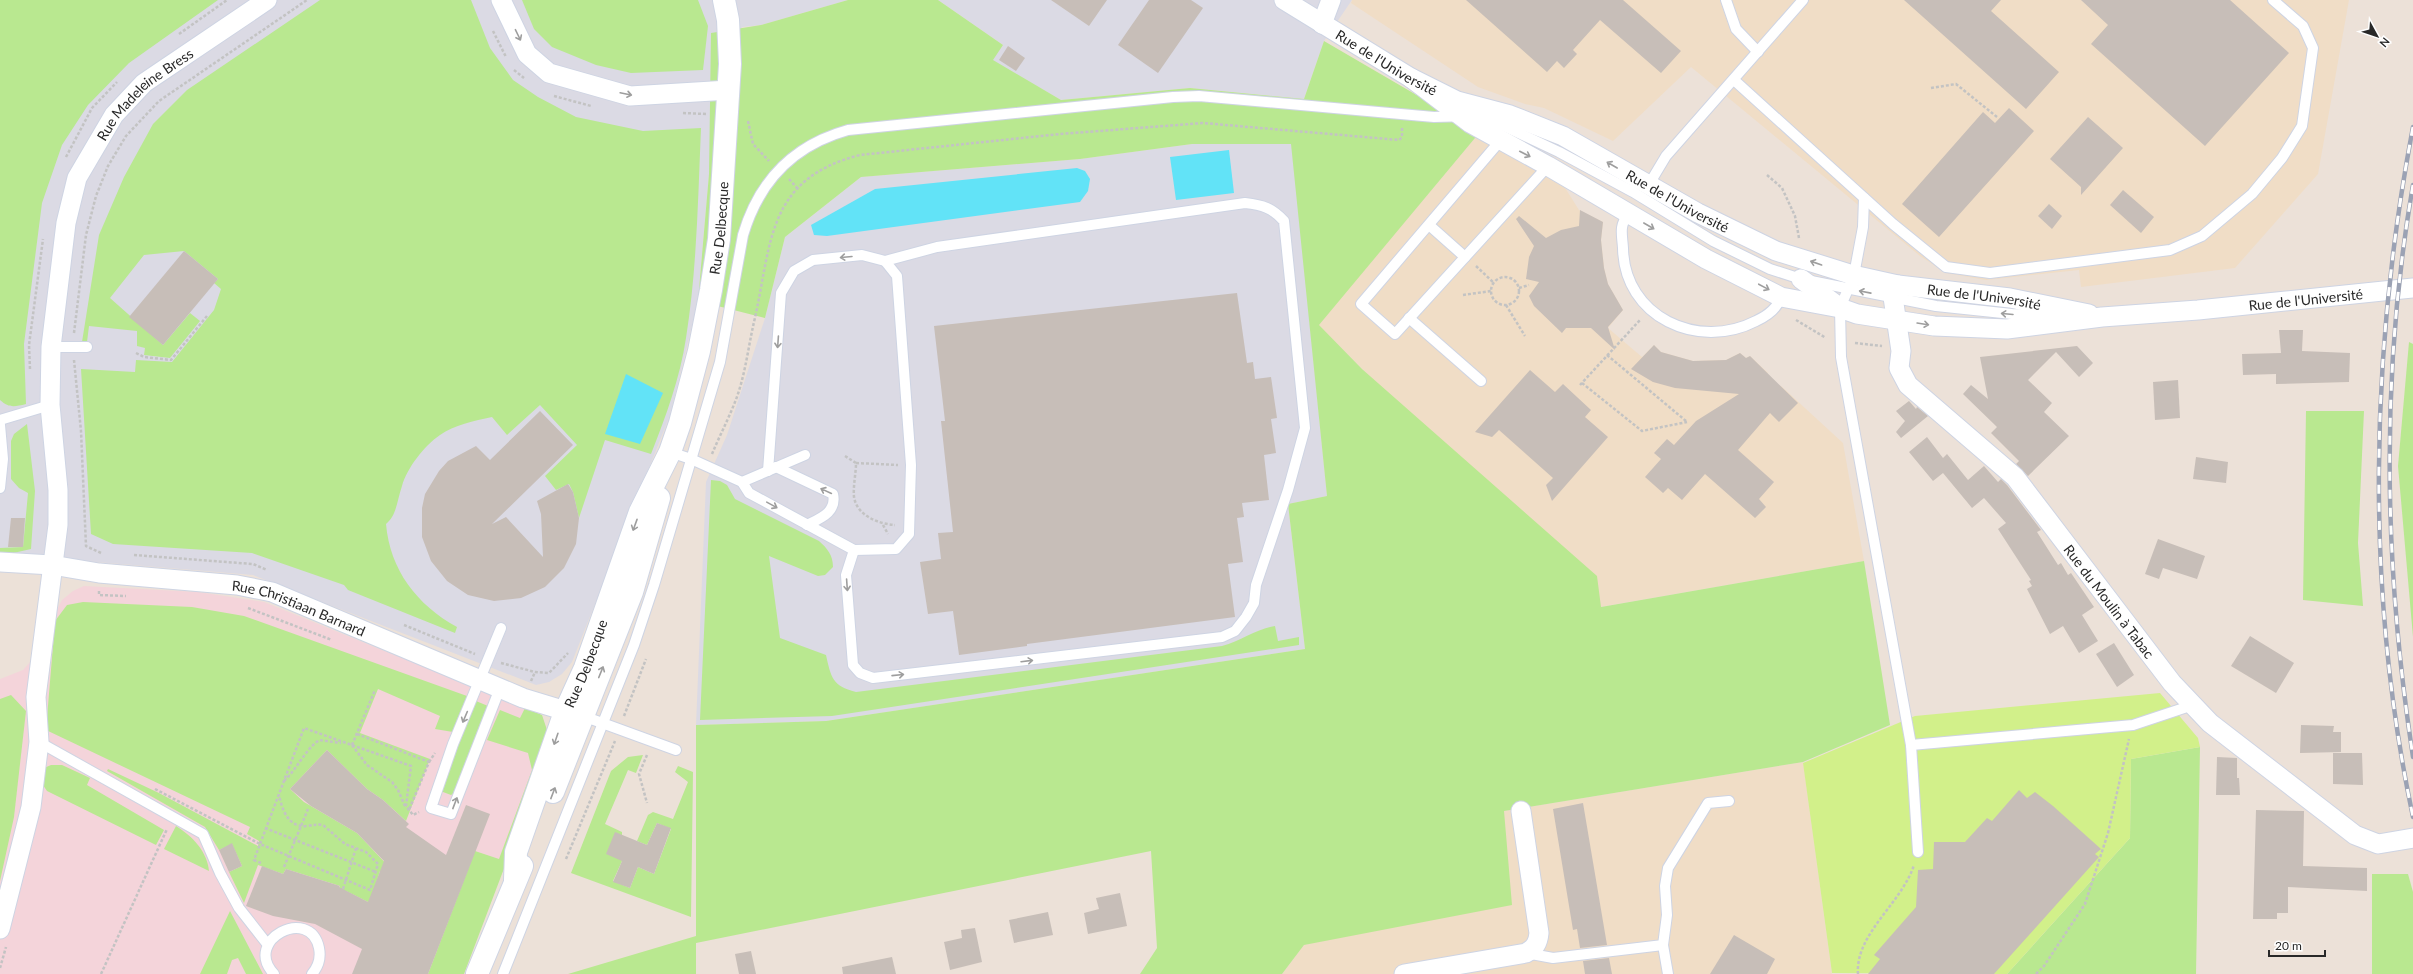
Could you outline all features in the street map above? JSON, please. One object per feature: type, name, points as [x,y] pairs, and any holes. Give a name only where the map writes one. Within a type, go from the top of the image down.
[{"type":"street","name":"Rue Madeleine Bress","points":[[0,929],[16,870],[30,807],[39,742],[36,697],[58,525],[58,490],[50,405],[51,347],[66,223],[77,178],[114,115],[144,83],[267,0]]},
{"type":"street","points":[[501,0],[527,54],[549,73],[630,96],[729,90]]},
{"type":"street","name":"Rue Delbecque","points":[[477,974],[515,880],[535,838],[574,714],[632,592],[655,514],[670,452],[688,394],[711,290],[719,239],[730,64],[728,20],[724,0]]},
{"type":"street","name":"Rue de l'Université","points":[[1284,0],[1411,78],[1457,101],[1510,115],[1563,136],[1648,186],[1698,213],[1776,250],[1805,259],[1851,282],[1895,291],[2010,298],[2102,317]]},
{"type":"street","points":[[1322,24],[1331,0]]},
{"type":"street","points":[[1411,78],[1458,115],[1500,141],[1548,166],[1706,259],[1788,299],[1840,308]]},
{"type":"street","points":[[1800,280],[1840,308]]},
{"type":"street","name":"Rue de l'Université","points":[[1840,308],[1857,314],[1934,326],[2007,329],[2102,317],[2198,310],[2413,288]]},
{"type":"street","name":"Rue du Moulin à Tabac","points":[[1895,291],[1901,351],[1899,368],[1908,385],[2015,477],[2172,683],[2222,732],[2355,835],[2371,843],[2393,843],[2413,838]]},
{"type":"street","name":"Rue Christiaan Barnard","points":[[0,562],[52,565],[100,573],[237,584],[272,592],[479,681],[523,698],[574,714]]},
{"type":"street","points":[[1404,974],[1526,953],[1533,949],[1538,941],[1539,933],[1521,811]]},
{"type":"lane","points":[[1726,0],[1736,29],[1758,52]]},
{"type":"lane","points":[[1648,186],[1666,156],[1803,0]]},
{"type":"lane","points":[[1734,80],[1840,173],[1864,198],[1946,267],[1990,273],[2170,250],[2202,236],[2252,194],[2282,158],[2302,126],[2313,48],[2303,26],[2273,0]]},
{"type":"lane","points":[[503,974],[604,724],[634,645],[654,586],[720,362],[743,235],[749,216],[758,196],[779,170],[796,154],[816,141],[848,130],[1173,97],[1199,96],[1434,118],[1458,115],[1471,116],[1502,125],[1559,152],[1633,192],[1714,241],[1770,269],[1800,280],[1851,282]]},
{"type":"lane","points":[[1500,141],[1361,304],[1395,334],[1548,166]]},
{"type":"lane","points":[[1864,198],[1863,227],[1851,282],[1840,308],[1840,346],[1910,745],[1918,852]]},
{"type":"lane","points":[[772,469],[781,293],[794,271],[813,260],[862,255],[885,261],[937,247],[1245,203],[1264,205],[1275,211],[1284,221],[1305,428],[1288,490],[1256,585],[1254,603],[1246,618],[1235,631],[1222,636],[873,678],[860,673],[853,665],[846,575],[854,550]]},
{"type":"lane","points":[[1628,214],[1621,224],[1623,265],[1634,289],[1649,309],[1670,323],[1693,332],[1718,334],[1742,328],[1764,317],[1788,299]]},
{"type":"lane","points":[[1429,225],[1465,257]]},
{"type":"lane","points":[[670,452],[707,465],[742,482],[749,493],[854,550],[896,549],[909,534],[911,465],[896,276],[885,261]]},
{"type":"lane","points":[[1409,318],[1481,381]]},
{"type":"lane","points":[[51,347],[87,347]]},
{"type":"lane","points":[[0,420],[50,405]]},
{"type":"lane","points":[[0,426],[3,459],[0,488]]},
{"type":"lane","points":[[742,482],[805,456]]},
{"type":"lane","points":[[772,469],[833,494],[833,506],[826,516],[807,525]]},
{"type":"lane","points":[[500,688],[451,814],[431,808],[453,744],[501,628]]},
{"type":"lane","points":[[1910,745],[2132,724],[2193,705]]},
{"type":"lane","points":[[574,714],[676,750]]},
{"type":"lane","points":[[39,742],[203,834],[220,873],[239,908],[268,945]]},
{"type":"lane","points":[[1668,974],[1663,945],[1667,915],[1665,886],[1668,868],[1708,803],[1729,801]]},
{"type":"lane","points":[[274,974],[267,962],[268,945],[273,937],[288,928],[306,931],[313,937],[320,953],[319,962],[312,974]]},
{"type":"lane","points":[[1526,953],[1552,958],[1663,945]]},
{"type":"path","points":[[108,553],[100,553],[86,546],[81,431],[72,347],[88,228],[96,196],[108,166],[126,136],[159,101],[307,0]]},
{"type":"path","points":[[1931,88],[1956,84],[1996,117]]},
{"type":"path","points":[[692,92],[695,114]]},
{"type":"path","points":[[747,117],[752,144],[798,189]]},
{"type":"path","points":[[707,465],[736,401],[755,320],[771,234],[776,221],[798,189],[821,170],[841,160],[860,155],[982,141],[1203,123],[1399,140],[1402,137],[1402,128]]},
{"type":"path","points":[[1767,175],[1782,188],[1795,216],[1798,237],[1807,249],[1805,259]]},
{"type":"path","points":[[1465,257],[1494,283]]},
{"type":"path","points":[[1491,292],[1494,283],[1505,277],[1514,280],[1519,288],[1518,297],[1506,305]]},
{"type":"path","points":[[1519,288],[1529,286]]},
{"type":"path","points":[[1463,295],[1491,292]]},
{"type":"path","points":[[1491,292],[1498,303],[1506,305],[1525,336]]},
{"type":"path","points":[[1788,299],[1791,312],[1795,319],[1840,346],[1859,343]]},
{"type":"path","points":[[1608,355],[1687,422],[1642,431],[1581,384],[1649,309]]},
{"type":"path","points":[[136,353],[144,357],[171,360],[207,316]]},
{"type":"path","points":[[844,456],[856,463],[911,465]]},
{"type":"path","points":[[856,463],[854,498],[861,511],[882,525],[910,526]]},
{"type":"path","points":[[100,553],[99,595],[130,596]]},
{"type":"path","points":[[131,555],[253,564],[268,570]]},
{"type":"path","points":[[242,607],[336,641]]},
{"type":"path","points":[[400,624],[488,659],[535,672],[549,673],[570,648]]},
{"type":"path","points":[[523,698],[535,672]]},
{"type":"path","points":[[352,745],[375,690]]},
{"type":"path","points":[[2036,974],[2044,966],[2085,904],[2108,833],[2132,724]]},
{"type":"path","points":[[262,863],[254,860],[304,728],[411,766],[406,806]]},
{"type":"path","points":[[357,734],[429,762],[409,810]]},
{"type":"path","points":[[283,783],[299,765],[311,746],[320,740],[352,745],[367,765],[392,782],[413,815],[431,808]]},
{"type":"path","points":[[647,803],[639,774],[652,741]]},
{"type":"path","points":[[279,795],[284,814],[291,821],[301,825],[323,825],[345,844],[366,852],[378,864]]},
{"type":"path","points":[[284,867],[308,809]]},
{"type":"path","points":[[265,828],[376,872]]},
{"type":"path","points":[[343,889],[356,848]]},
{"type":"path","points":[[1858,974],[1859,954],[1903,889],[1918,852]]},
{"type":"shaded area","points":[[0,0],[848,0],[761,25],[742,27],[709,174],[698,301],[670,415],[572,662],[562,674],[549,682],[536,685],[253,575],[0,554]]},
{"type":"shaded area","points":[[938,0],[1352,0],[1324,41],[1304,99],[1190,88],[1061,100],[992,60],[1003,45]]},
{"type":"shaded area","points":[[1352,0],[2349,0],[2318,174],[2235,268],[2081,287],[2079,270],[1986,280],[1946,273],[1920,256],[1691,67],[1613,141],[1544,108],[1525,104],[1478,87],[1351,3]]},
{"type":"shaded area","points":[[1480,132],[1562,183],[1579,210],[1603,222],[1601,240],[1604,268],[1608,284],[1623,310],[1608,328],[1622,340],[1642,357],[1654,345],[1661,352],[1693,361],[1726,360],[1740,353],[1746,358],[1750,356],[1768,373],[1764,377],[1777,390],[1781,386],[1843,443],[1864,561],[1600,607],[1318,325]]},
{"type":"shaded area","points":[[1192,144],[1292,144],[1327,496],[1288,504],[1305,649],[826,721],[696,725],[706,482],[727,435],[765,318],[785,237],[861,177],[1080,159]]},
{"type":"shaded area","points":[[84,586],[198,592],[264,602],[542,715],[547,730],[458,974],[0,974],[0,679],[23,670],[31,661],[62,600],[73,591]]},
{"type":"shaded area","points":[[1803,762],[1832,974],[1282,974],[1304,945],[1334,938],[1504,811]]},
{"type":"green space","points":[[0,0],[218,0],[129,63],[88,105],[62,145],[42,203],[24,344],[26,404],[15,406],[9,406],[0,400]]},
{"type":"green space","points":[[320,0],[471,0],[490,48],[513,80],[538,97],[576,117],[643,131],[701,128],[695,259],[690,312],[680,368],[672,397],[651,454],[605,440],[579,518],[573,492],[569,484],[556,490],[545,476],[577,445],[540,405],[507,435],[492,417],[464,424],[440,435],[422,451],[404,479],[395,512],[386,524],[393,556],[400,571],[418,597],[443,618],[457,627],[455,633],[348,590],[344,585],[252,553],[113,544],[91,534],[81,369],[135,372],[136,360],[172,362],[214,310],[221,289],[214,283],[218,279],[184,251],[144,255],[110,298],[163,345],[190,313],[200,321],[170,358],[144,355],[145,348],[137,346],[137,331],[89,326],[87,342],[82,342],[99,235],[124,177],[153,124],[187,90]]},
{"type":"green space","points":[[522,0],[698,0],[708,26],[703,70],[631,73],[596,65],[552,47],[534,29]]},
{"type":"green space","points":[[848,0],[938,0],[1003,45],[993,60],[1061,100],[1190,88],[1304,99],[1324,41],[1480,132],[1319,325],[1362,369],[1597,576],[1601,607],[1864,561],[1890,725],[1803,762],[1504,811],[1512,905],[1304,945],[1282,974],[1140,974],[1157,948],[1151,851],[696,943],[696,974],[568,974],[696,936],[696,725],[826,721],[1305,649],[1288,504],[1327,496],[1291,144],[1192,144],[1080,159],[861,177],[785,237],[765,318],[698,301],[709,174],[711,33],[761,25]]},
{"type":"green space","points":[[2409,342],[2413,344],[2413,637],[2398,466]]},
{"type":"green space","points":[[2306,411],[2364,411],[2358,543],[2363,606],[2303,600]]},
{"type":"green space","points":[[27,424],[35,491],[31,549],[0,556],[0,548],[23,547],[28,493],[19,488],[11,479],[11,441],[14,434]]},
{"type":"green space","points":[[711,480],[720,481],[727,485],[735,499],[819,541],[829,552],[833,567],[825,575],[818,576],[769,556],[780,638],[826,655],[829,669],[834,680],[848,690],[856,692],[1222,646],[1261,630],[1275,626],[1278,641],[1299,637],[1299,645],[832,716],[700,720]]},
{"type":"green space","points":[[83,602],[192,607],[244,616],[467,696],[453,732],[435,729],[440,716],[378,689],[360,733],[430,759],[406,821],[383,800],[367,789],[327,750],[290,789],[304,802],[357,833],[392,870],[380,871],[375,886],[378,907],[346,891],[338,891],[340,886],[286,869],[283,874],[258,865],[244,903],[229,872],[242,866],[232,844],[219,850],[205,827],[107,771],[108,769],[159,793],[258,846],[259,841],[247,834],[250,827],[46,730],[55,621],[67,605]]},
{"type":"green space","points":[[2160,693],[2198,738],[2200,747],[2131,759],[2130,838],[2007,974],[1832,973],[1803,763],[1915,716]]},
{"type":"green space","points":[[11,695],[26,711],[14,817],[0,881],[0,699]]},
{"type":"green space","points":[[476,701],[488,706],[454,793],[451,795],[443,792],[442,787]]},
{"type":"green space","points":[[525,708],[542,715],[547,730],[508,858],[464,974],[428,974],[475,851],[499,859],[532,770],[528,753],[487,740],[500,710],[520,718]]},
{"type":"green space","points":[[2200,747],[2196,974],[2007,974],[2130,838],[2131,759]]},
{"type":"green space","points":[[643,755],[636,773],[628,770],[605,824],[622,832],[622,861],[613,881],[630,888],[638,867],[654,874],[671,829],[657,823],[647,845],[637,841],[648,815],[653,812],[673,819],[688,782],[675,772],[678,766],[693,772],[691,917],[571,873],[611,771],[628,757]]},
{"type":"green space","points":[[51,765],[62,765],[90,778],[87,785],[164,830],[156,845],[47,791],[41,782],[44,768]]},
{"type":"green space","points":[[176,826],[188,834],[198,845],[208,864],[209,871],[164,849]]},
{"type":"green space","points":[[2372,874],[2408,874],[2413,892],[2413,974],[2372,974]]},
{"type":"green space","points":[[230,911],[263,974],[246,974],[238,958],[232,960],[227,974],[200,974]]},
{"type":"water","points":[[1229,150],[1234,193],[1176,200],[1170,157]]},
{"type":"water","points":[[1077,168],[1085,171],[1090,179],[1088,191],[1080,202],[827,236],[814,235],[811,225],[875,189]]},
{"type":"water","points":[[626,374],[663,393],[640,444],[605,434]]},
{"type":"building","points":[[1051,0],[1107,0],[1089,26]]},
{"type":"building","points":[[1149,0],[1191,0],[1203,8],[1158,73],[1118,45]]},
{"type":"building","points":[[1466,0],[1623,0],[1681,51],[1661,73],[1600,20],[1573,50],[1577,54],[1564,68],[1557,61],[1547,72]]},
{"type":"building","points":[[1904,0],[2001,0],[1991,11],[2059,72],[2026,109]]},
{"type":"building","points":[[2081,0],[2230,0],[2289,53],[2205,146],[2091,44],[2108,25]]},
{"type":"building","points":[[1008,46],[1025,58],[1016,71],[999,60]]},
{"type":"building","points":[[2009,108],[2034,131],[1939,237],[1902,204],[1983,112],[1995,123]]},
{"type":"building","points":[[2088,117],[2123,148],[2081,195],[2081,187],[2050,159]]},
{"type":"building","points":[[2123,190],[2154,217],[2141,233],[2110,205]]},
{"type":"building","points":[[2049,204],[2062,216],[2052,229],[2038,216]]},
{"type":"building","points":[[1580,210],[1603,222],[1601,240],[1604,268],[1608,284],[1623,310],[1608,327],[1615,350],[1591,328],[1566,328],[1562,333],[1534,306],[1529,296],[1539,282],[1526,279],[1529,257],[1534,246],[1516,219],[1519,216],[1546,238],[1561,230],[1579,226]]},
{"type":"building","points":[[184,251],[218,279],[163,345],[129,317]]},
{"type":"building","points":[[1237,293],[1247,363],[1253,362],[1255,379],[1271,377],[1277,418],[1271,419],[1276,453],[1264,455],[1269,500],[1242,503],[1244,517],[1237,518],[1243,562],[1228,564],[1235,617],[1027,644],[1027,646],[959,655],[953,611],[928,614],[920,562],[941,559],[938,533],[953,532],[941,421],[945,421],[934,326]]},
{"type":"building","points":[[2279,330],[2303,330],[2302,351],[2350,353],[2349,382],[2276,384],[2276,374],[2243,375],[2242,354],[2281,353]]},
{"type":"building","points":[[1654,345],[1661,352],[1693,361],[1726,360],[1740,353],[1746,358],[1750,356],[1798,403],[1779,422],[1770,413],[1738,450],[1774,482],[1759,499],[1766,507],[1755,518],[1705,474],[1682,500],[1668,488],[1663,493],[1645,477],[1661,459],[1654,453],[1667,439],[1674,445],[1696,421],[1739,394],[1675,388],[1653,382],[1631,369]]},
{"type":"building","points":[[2077,346],[2093,363],[2079,377],[2056,352],[2028,380],[2052,403],[2044,412],[2069,436],[2028,476],[2016,464],[2019,461],[1991,433],[1997,427],[1963,394],[1971,385],[1988,399],[1980,357]]},
{"type":"building","points":[[1530,370],[1555,392],[1563,384],[1591,410],[1585,417],[1608,437],[1552,501],[1546,485],[1553,478],[1499,430],[1492,437],[1475,432]]},
{"type":"building","points":[[2178,380],[2180,418],[2155,420],[2153,382]]},
{"type":"building","points":[[1909,401],[1916,409],[1917,407],[1928,416],[1901,438],[1896,432],[1905,421],[1896,411]]},
{"type":"building","points":[[540,411],[573,445],[492,524],[506,517],[543,557],[541,514],[537,501],[568,484],[573,492],[579,518],[576,544],[564,568],[545,587],[521,598],[494,601],[468,595],[447,581],[431,561],[422,537],[422,508],[425,494],[439,471],[448,461],[476,446],[490,460]]},
{"type":"building","points":[[1927,437],[1943,458],[1947,454],[1968,480],[1984,466],[1998,482],[2001,479],[2007,485],[2041,530],[2037,532],[2058,565],[2061,563],[2068,575],[2071,573],[2094,607],[2082,615],[2098,641],[2079,653],[2063,626],[2050,634],[2027,589],[2032,586],[2029,581],[2031,580],[1998,529],[2006,523],[1984,498],[1972,508],[1943,473],[1933,481],[1909,452]]},
{"type":"building","points":[[2196,457],[2228,462],[2226,483],[2193,479]]},
{"type":"building","points":[[11,518],[25,518],[23,547],[8,547]]},
{"type":"building","points":[[2158,539],[2205,556],[2197,579],[2163,568],[2159,579],[2145,574]]},
{"type":"building","points":[[2250,636],[2294,663],[2276,693],[2231,666]]},
{"type":"building","points":[[2114,643],[2134,675],[2117,687],[2096,654]]},
{"type":"building","points":[[2301,725],[2334,726],[2333,732],[2341,732],[2341,752],[2300,753]]},
{"type":"building","points":[[327,750],[367,789],[383,800],[409,824],[406,827],[446,855],[466,805],[490,814],[428,974],[352,974],[362,949],[315,924],[273,916],[246,906],[262,866],[283,874],[286,869],[340,886],[339,887],[368,902],[384,861],[357,833],[311,806],[290,789]]},
{"type":"building","points":[[2333,753],[2362,753],[2363,785],[2333,784]]},
{"type":"building","points":[[2217,757],[2237,758],[2237,778],[2239,778],[2240,795],[2216,795]]},
{"type":"building","points":[[2019,790],[2027,798],[2035,792],[2053,806],[2101,849],[2095,854],[2099,857],[1994,974],[1868,974],[1880,959],[1874,955],[1916,907],[1918,870],[1933,869],[1934,842],[1965,842],[1987,818],[1992,821]]},
{"type":"building","points":[[1583,803],[1607,945],[1580,948],[1577,929],[1573,930],[1553,809]]},
{"type":"building","points":[[2256,810],[2304,811],[2303,866],[2367,868],[2367,891],[2288,887],[2288,913],[2277,913],[2277,919],[2253,919]]},
{"type":"building","points":[[657,823],[671,828],[654,874],[638,867],[630,888],[613,882],[622,861],[606,854],[615,832],[647,845]]},
{"type":"building","points":[[232,843],[242,866],[229,872],[219,850]]},
{"type":"building","points":[[1120,893],[1127,926],[1088,934],[1084,913],[1099,909],[1096,898]]},
{"type":"building","points":[[1048,912],[1053,935],[1014,943],[1009,920]]},
{"type":"building","points":[[975,928],[982,962],[950,970],[944,942],[962,938],[961,930]]},
{"type":"building","points":[[1734,935],[1775,959],[1767,974],[1710,974]]},
{"type":"building","points":[[751,951],[756,974],[739,974],[735,954]]},
{"type":"building","points":[[892,957],[896,974],[843,974],[842,967]]},
{"type":"building","points":[[1609,958],[1612,974],[1585,974],[1583,961]]},
{"type":"railway","points":[[2413,127],[2399,212],[2388,298],[2381,385],[2379,472],[2381,559],[2387,646],[2397,732],[2413,817]]},
{"type":"railway","points":[[2413,185],[2402,256],[2395,328],[2391,399],[2390,471],[2396,614],[2403,686],[2413,757]]}]
